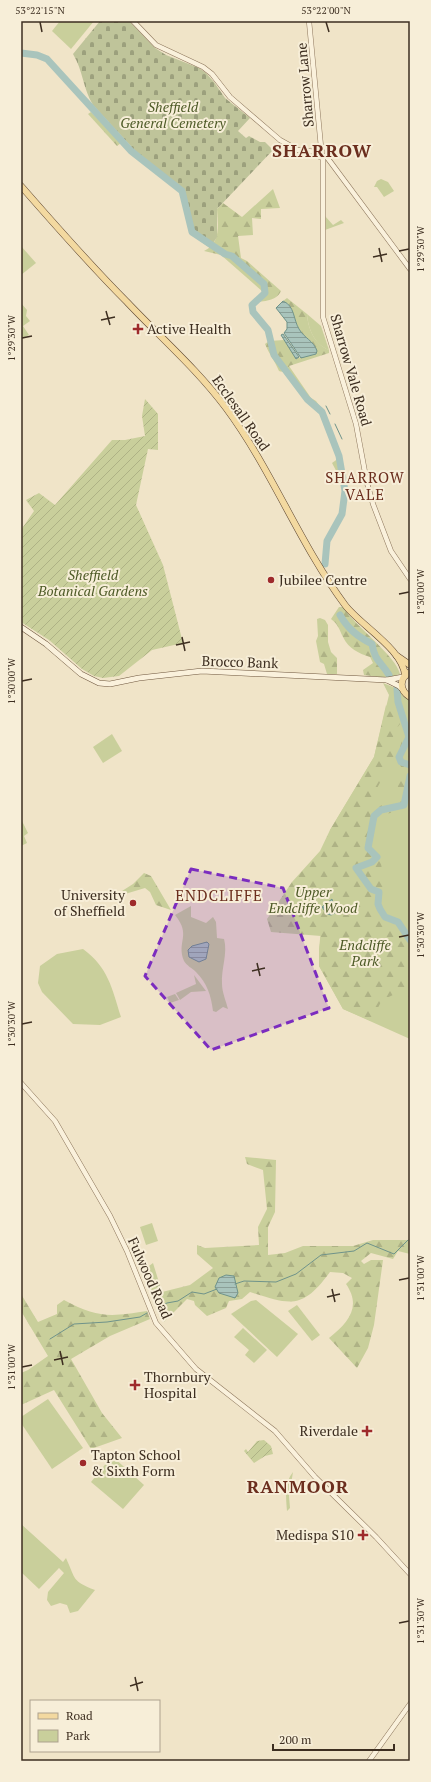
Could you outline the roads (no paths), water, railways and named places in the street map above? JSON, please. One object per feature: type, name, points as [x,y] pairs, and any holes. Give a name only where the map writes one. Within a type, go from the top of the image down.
[{"type":"main road","name":"Ecclesall Road","points":[[21,186],[75,248],[215,394],[247,437],[313,557],[344,604],[365,627],[397,656],[410,665]]},
{"type":"main road","name":"Brocco Bank","points":[[21,627],[46,644],[81,674],[93,681],[110,684],[139,678],[202,671],[387,680],[406,675]]},
{"type":"main road","name":"Ecclesall Road","points":[[397,656],[406,675],[402,686],[403,690]]},
{"type":"main road","name":"Brocco Bank","points":[[387,680],[399,686],[403,690]]},
{"type":"main road","points":[[403,690],[410,696]]},
{"type":"street","points":[[133,21],[156,45],[204,67],[212,74],[230,97],[280,140],[298,150],[317,152]]},
{"type":"street","name":"Sharrow Lane","points":[[309,21],[321,147]]},
{"type":"street","points":[[317,152],[318,148],[321,147],[327,149],[324,157]]},
{"type":"street","points":[[317,152],[319,157],[324,157],[410,268]]},
{"type":"street","name":"Sharrow Vale Road","points":[[324,157],[322,316],[356,424],[369,491],[381,526],[397,562],[410,578]]},
{"type":"street","name":"Fulwood Road","points":[[21,1083],[62,1132],[114,1223],[156,1323],[196,1369],[258,1417],[282,1438],[315,1477],[381,1542],[410,1574]]},
{"type":"street","points":[[369,1761],[410,1704]]},
{"type":"water","points":[[283,301],[292,309],[297,325],[301,332],[316,348],[316,354],[301,358],[284,333],[287,329],[287,322],[276,308]]},
{"type":"water","points":[[283,334],[299,357],[296,359],[281,335]]},
{"type":"water","points":[[332,899],[335,913],[331,915],[327,914],[322,907]]},
{"type":"water","points":[[207,942],[209,944],[206,959],[199,962],[189,957],[188,950],[192,946]]},
{"type":"water","points":[[226,1275],[234,1276],[238,1293],[235,1298],[219,1293],[215,1287],[219,1278]]},
{"type":"waterway","points":[[21,53],[37,55],[47,59],[131,151],[182,191],[192,232],[225,254],[232,256],[264,284],[265,293],[252,305],[253,312],[268,330],[274,355],[307,399],[322,412],[339,456],[345,491],[342,514],[327,541],[325,564]]},
{"type":"waterway","points":[[326,406],[330,414]]},
{"type":"waterway","points":[[335,424],[342,439]]},
{"type":"waterway","points":[[340,615],[353,632],[372,644],[377,658],[389,675]]},
{"type":"waterway","points":[[397,689],[398,702],[409,737],[399,757],[401,762],[410,765]]},
{"type":"waterway","points":[[410,776],[404,805],[381,810],[374,816],[368,848],[377,857],[372,862],[356,868],[371,889],[379,892],[378,904],[385,917],[398,922],[410,940]]},
{"type":"waterway","points":[[235,1284],[244,1281],[276,1282],[296,1274],[321,1255],[354,1251],[367,1243],[394,1254],[408,1240]]},
{"type":"waterway","points":[[157,1308],[167,1303],[178,1301],[192,1292],[204,1294],[217,1289]]},
{"type":"waterway","points":[[50,1339],[74,1324],[107,1322],[140,1317],[147,1313]]},
{"type":"place","name":"Active Health","points":[[138,329]]},
{"type":"place","name":"Jubilee Centre","points":[[271,580]]},
{"type":"place","name":"University of Sheffield","points":[[133,903]]},
{"type":"place","name":"Thornbury Hospital","points":[[135,1385]]},
{"type":"place","name":"Riverdale","points":[[367,1431]]},
{"type":"place","name":"Tapton School & Sixth Form","points":[[83,1463]]},
{"type":"place","name":"Medispa S10","points":[[363,1535]]},
{"type":"district","name":"SHARROW","points":[[322,151]]},
{"type":"district","name":"SHARROW VALE","points":[[365,486]]},
{"type":"district","name":"ENDCLIFFE","points":[[219,896]]},
{"type":"district","name":"RANMOOR","points":[[298,1487]]},
{"type":"park label","name":"Sheffield General Cemetery","points":[[173,116]]},
{"type":"park label","name":"Sheffield Botanical Gardens","points":[[93,584]]},
{"type":"park label","name":"Upper Endcliffe Wood","points":[[313,900]]},
{"type":"park label","name":"Endcliffe Park","points":[[365,954]]}]
